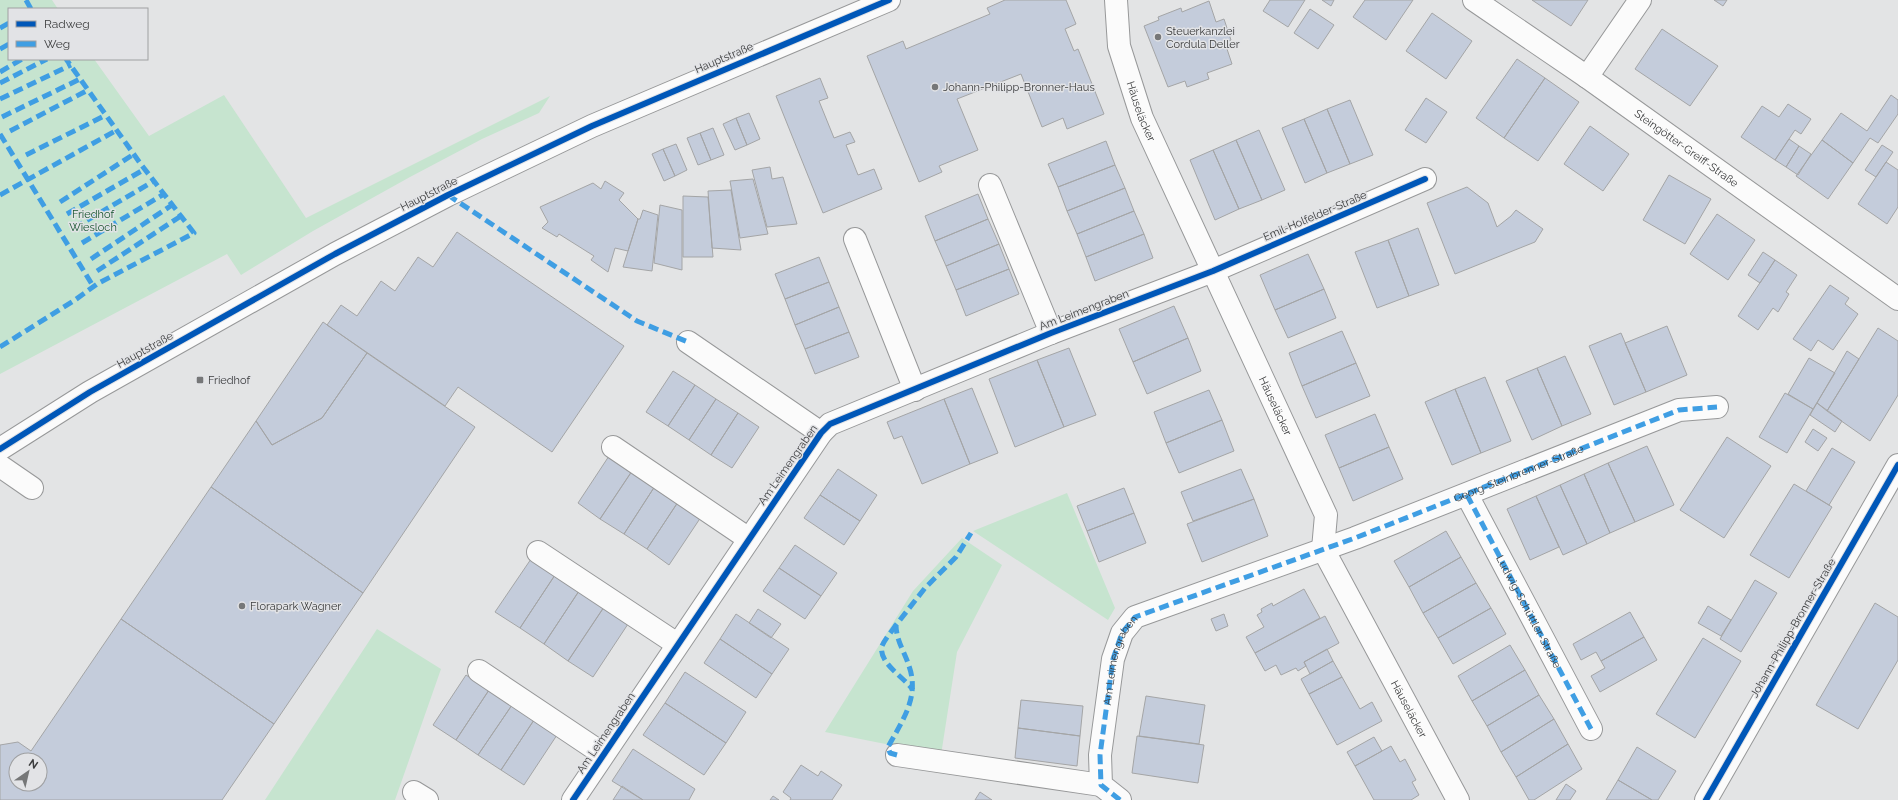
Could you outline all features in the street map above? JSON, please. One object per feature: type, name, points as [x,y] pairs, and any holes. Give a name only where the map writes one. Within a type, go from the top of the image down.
[{"type":"street","name":"Hauptstraße","points":[[0,448],[90,392],[321,262],[448,195],[592,126],[889,0]]},
{"type":"street","name":"Häuseläcker","points":[[1116,0],[1119,46],[1142,118],[1326,515],[1323,549],[1458,800]]},
{"type":"street","name":"Steingötter-Greiff-Straße","points":[[1474,0],[1587,77],[1898,299]]},
{"type":"street","points":[[1587,77],[1640,0]]},
{"type":"street","name":"Emil-Holfelder-Straße","points":[[1213,271],[1425,179]]},
{"type":"street","name":"Am Leimengraben","points":[[990,184],[1050,333]]},
{"type":"street","points":[[855,239],[914,390]]},
{"type":"street","name":"Am Leimengraben","points":[[573,800],[821,433],[830,424],[1050,333],[1213,271]]},
{"type":"street","name":"Am Leimengraben","points":[[688,342],[821,433]]},
{"type":"street","name":"Georg-Steinbrenner-Straße","points":[[1323,549],[1467,495],[1679,410],[1717,407]]},
{"type":"street","points":[[613,448],[749,540]]},
{"type":"street","name":"Johann-Philipp-Bronner-Straße","points":[[1706,800],[1898,465]]},
{"type":"street","points":[[0,466],[32,488]]},
{"type":"street","name":"Ludwig-Schüttler-Straße","points":[[1467,495],[1591,729]]},
{"type":"street","name":"Am Leimengraben","points":[[1101,785],[1100,755],[1113,659],[1126,625],[1135,617],[1150,611],[1323,549]]},
{"type":"street","points":[[538,552],[677,644]]},
{"type":"street","name":"Am Leimengraben","points":[[479,671],[603,754]]},
{"type":"street","points":[[897,755],[1101,785],[1120,800]]},
{"type":"green space","name":"Friedhof Wiesloch","points":[[0,0],[52,0],[57,8],[8,8],[8,60],[95,60],[149,136],[224,95],[306,218],[550,96],[539,113],[482,139],[410,177],[313,231],[241,275],[227,254],[0,374]]},
{"type":"green space","points":[[1067,493],[1115,608],[1108,620],[973,531]]},
{"type":"green space","points":[[962,538],[1002,565],[957,652],[941,755],[825,732],[913,591]]},
{"type":"green space","points":[[377,629],[441,669],[395,800],[265,800]]},
{"type":"building","name":"Johann-Philipp-Bronner-Haus","points":[[1005,0],[1066,0],[1076,24],[1065,29],[1074,51],[1078,49],[1104,114],[1067,129],[1063,118],[1042,127],[1021,74],[957,99],[978,150],[939,166],[942,172],[919,182],[867,56],[903,41],[906,49],[990,14],[987,8]]},
{"type":"building","points":[[1270,0],[1305,0],[1288,27],[1263,11]]},
{"type":"building","points":[[1322,0],[1334,0],[1331,6]]},
{"type":"building","points":[[1365,0],[1413,0],[1386,40],[1353,17]]},
{"type":"building","points":[[1532,0],[1588,0],[1571,26]]},
{"type":"building","points":[[1714,0],[1727,0],[1723,6]]},
{"type":"building","points":[[1209,1],[1216,22],[1224,19],[1231,40],[1225,43],[1232,64],[1207,73],[1209,79],[1187,87],[1185,81],[1168,87],[1144,26],[1159,20],[1158,17],[1181,8],[1182,12]]},
{"type":"building","points":[[1310,9],[1334,25],[1318,49],[1294,33]]},
{"type":"building","points":[[1432,13],[1472,41],[1446,79],[1406,51]]},
{"type":"building","points":[[1662,29],[1718,66],[1690,106],[1635,69]]},
{"type":"building","points":[[1517,59],[1545,78],[1504,138],[1476,118]]},
{"type":"building","points":[[820,78],[828,98],[819,101],[834,138],[850,132],[855,142],[846,145],[858,175],[874,169],[882,189],[823,213],[776,96]]},
{"type":"building","points":[[1545,78],[1579,102],[1538,161],[1504,138]]},
{"type":"building","points":[[1891,95],[1898,100],[1898,114],[1878,143],[1870,138],[1853,163],[1822,140],[1841,113],[1867,131]]},
{"type":"building","points":[[1426,98],[1447,112],[1426,143],[1405,130]]},
{"type":"building","points":[[1350,100],[1373,155],[1350,164],[1327,109]]},
{"type":"building","points":[[1788,104],[1811,119],[1801,134],[1795,130],[1775,160],[1741,137],[1762,106],[1779,117]]},
{"type":"building","points":[[1327,109],[1350,164],[1327,173],[1304,119]]},
{"type":"building","points":[[749,113],[760,139],[747,145],[736,118]]},
{"type":"building","points":[[736,118],[747,145],[735,150],[723,124]]},
{"type":"building","points":[[1304,119],[1327,173],[1305,183],[1282,128]]},
{"type":"building","points":[[1590,126],[1629,154],[1603,191],[1564,164]]},
{"type":"building","points":[[713,128],[724,155],[711,160],[700,133]]},
{"type":"building","points":[[1259,130],[1285,190],[1262,200],[1236,140]]},
{"type":"building","points":[[700,133],[711,160],[698,165],[687,138]]},
{"type":"building","points":[[1789,139],[1799,146],[1786,167],[1775,160]]},
{"type":"building","points":[[1236,140],[1262,200],[1239,209],[1213,150]]},
{"type":"building","points":[[1822,140],[1853,163],[1828,199],[1796,176]]},
{"type":"building","points":[[1106,141],[1115,165],[1058,187],[1048,164]]},
{"type":"building","points":[[676,144],[687,170],[675,176],[663,149]]},
{"type":"building","points":[[1882,145],[1893,152],[1876,177],[1865,170]]},
{"type":"building","points":[[1799,146],[1811,154],[1798,175],[1786,167]]},
{"type":"building","points":[[663,149],[675,176],[664,181],[652,154]]},
{"type":"building","points":[[1213,150],[1239,209],[1215,220],[1190,160]]},
{"type":"building","points":[[1886,162],[1898,170],[1898,207],[1887,224],[1858,204]]},
{"type":"building","points":[[1115,165],[1125,188],[1067,211],[1058,187]]},
{"type":"building","points":[[770,167],[772,179],[783,177],[797,224],[767,227],[752,170]]},
{"type":"building","points":[[1669,175],[1711,199],[1685,244],[1643,220]]},
{"type":"building","points":[[753,179],[768,234],[740,238],[730,181]]},
{"type":"building","points":[[605,181],[624,193],[619,200],[638,219],[628,251],[615,248],[608,272],[591,260],[594,256],[559,234],[557,237],[542,228],[548,222],[540,207],[593,183],[601,189]]},
{"type":"building","points":[[1467,187],[1488,203],[1497,227],[1516,210],[1543,229],[1535,242],[1455,274],[1427,203]]},
{"type":"building","points":[[1125,188],[1134,211],[1077,234],[1067,211]]},
{"type":"building","points":[[731,190],[741,250],[712,248],[708,191]]},
{"type":"building","points":[[978,194],[988,219],[935,241],[925,216]]},
{"type":"building","points":[[683,196],[708,197],[713,257],[683,257]]},
{"type":"building","points":[[660,205],[682,210],[682,270],[654,263]]},
{"type":"building","points":[[643,210],[658,215],[652,271],[623,267],[638,219],[640,219]]},
{"type":"building","points":[[1134,211],[1144,234],[1086,257],[1077,234]]},
{"type":"building","points":[[1717,214],[1755,240],[1728,280],[1690,254]]},
{"type":"building","points":[[988,219],[999,244],[946,266],[935,241]]},
{"type":"building","points":[[1418,228],[1439,285],[1409,296],[1388,240]]},
{"type":"building","points":[[457,232],[624,346],[552,452],[458,387],[445,406],[327,325],[341,305],[357,316],[381,281],[395,291],[418,257],[433,267]]},
{"type":"building","points":[[1144,234],[1153,258],[1095,281],[1086,257]]},
{"type":"building","points":[[1388,240],[1409,296],[1377,308],[1355,252]]},
{"type":"building","points":[[999,244],[1009,269],[956,290],[946,266]]},
{"type":"building","points":[[1763,252],[1775,260],[1760,283],[1748,275]]},
{"type":"building","points":[[1308,254],[1324,289],[1275,310],[1260,275]]},
{"type":"building","points":[[819,257],[829,282],[785,299],[775,274]]},
{"type":"building","points":[[1775,260],[1797,275],[1786,292],[1789,294],[1778,312],[1773,308],[1758,330],[1738,316]]},
{"type":"building","points":[[1009,269],[1019,294],[966,316],[956,290]]},
{"type":"building","points":[[829,282],[839,307],[795,325],[785,299]]},
{"type":"building","points":[[1830,285],[1849,298],[1845,304],[1858,314],[1833,350],[1818,340],[1811,351],[1793,339]]},
{"type":"building","points":[[1324,289],[1336,318],[1288,338],[1275,310]]},
{"type":"building","points":[[1174,306],[1188,338],[1133,362],[1119,329]]},
{"type":"building","points":[[839,307],[849,332],[805,349],[795,325]]},
{"type":"building","points":[[323,322],[367,353],[322,418],[272,445],[256,421]]},
{"type":"building","points":[[1667,326],[1687,375],[1646,392],[1625,343]]},
{"type":"building","points":[[1878,328],[1898,341],[1898,395],[1870,441],[1827,411]]},
{"type":"building","points":[[1342,331],[1356,363],[1302,386],[1289,353]]},
{"type":"building","points":[[849,332],[859,357],[815,374],[805,349]]},
{"type":"building","points":[[1621,333],[1646,392],[1614,405],[1589,346]]},
{"type":"building","points":[[1188,338],[1201,371],[1147,394],[1133,362]]},
{"type":"building","points":[[1069,348],[1096,415],[1064,427],[1037,360]]},
{"type":"building","points":[[1847,351],[1859,359],[1827,411],[1817,403]]},
{"type":"building","points":[[367,353],[475,427],[363,593],[211,487],[256,421],[272,445],[322,418]]},
{"type":"building","points":[[1565,356],[1591,414],[1562,426],[1537,368]]},
{"type":"building","points":[[1809,358],[1835,373],[1813,409],[1788,394]]},
{"type":"building","points":[[1037,360],[1064,427],[1015,447],[989,379]]},
{"type":"building","points":[[1356,363],[1370,396],[1316,418],[1302,386]]},
{"type":"building","points":[[1537,368],[1562,426],[1532,440],[1506,381]]},
{"type":"building","points":[[673,371],[695,385],[668,426],[646,412]]},
{"type":"building","points":[[1485,377],[1511,441],[1481,453],[1455,389]]},
{"type":"building","points":[[695,385],[716,399],[689,440],[668,426]]},
{"type":"building","points":[[972,388],[998,453],[970,464],[944,399]]},
{"type":"building","points":[[1455,389],[1481,453],[1452,465],[1425,402]]},
{"type":"building","points":[[1209,390],[1222,420],[1166,443],[1154,412]]},
{"type":"building","points":[[1785,393],[1813,409],[1787,453],[1759,437]]},
{"type":"building","points":[[716,399],[738,413],[711,455],[689,440]]},
{"type":"building","points":[[944,399],[970,464],[922,484],[902,436],[894,439],[887,422]]},
{"type":"building","points":[[1817,403],[1842,421],[1835,432],[1810,415]]},
{"type":"building","points":[[738,413],[759,427],[732,468],[711,455]]},
{"type":"building","points":[[1375,414],[1389,447],[1339,468],[1325,435]]},
{"type":"building","points":[[1222,420],[1234,451],[1179,473],[1166,443]]},
{"type":"building","points":[[1813,429],[1827,438],[1818,451],[1805,442]]},
{"type":"building","points":[[1727,437],[1771,466],[1724,538],[1680,510]]},
{"type":"building","points":[[1647,446],[1674,505],[1635,522],[1608,463]]},
{"type":"building","points":[[1389,447],[1403,479],[1353,501],[1339,468]]},
{"type":"building","points":[[1832,448],[1855,462],[1829,505],[1806,491]]},
{"type":"building","points":[[609,456],[632,471],[600,519],[578,503]]},
{"type":"building","points":[[1608,463],[1635,522],[1610,533],[1584,474]]},
{"type":"building","points":[[838,469],[877,495],[860,521],[820,495]]},
{"type":"building","points":[[1241,469],[1254,499],[1193,521],[1181,492]]},
{"type":"building","points":[[632,471],[655,486],[624,534],[600,519]]},
{"type":"building","points":[[1584,474],[1610,533],[1587,544],[1560,485]]},
{"type":"building","points":[[1794,484],[1832,507],[1789,578],[1750,555]]},
{"type":"building","points":[[1560,485],[1587,544],[1563,555],[1536,496]]},
{"type":"building","points":[[655,486],[678,502],[647,549],[624,534]]},
{"type":"building","name":"Florapark Wagner","points":[[211,487],[363,593],[274,724],[121,619]]},
{"type":"building","points":[[1124,488],[1134,513],[1087,531],[1077,506]]},
{"type":"building","points":[[820,495],[860,521],[844,545],[804,518]]},
{"type":"building","points":[[1536,496],[1559,547],[1530,560],[1507,509]]},
{"type":"building","points":[[1254,499],[1268,536],[1202,562],[1187,524]]},
{"type":"building","points":[[678,502],[701,517],[669,565],[647,549]]},
{"type":"building","points":[[1134,513],[1146,543],[1099,562],[1087,531]]},
{"type":"building","points":[[1446,531],[1461,557],[1409,587],[1394,561]]},
{"type":"building","points":[[795,545],[837,573],[821,596],[779,568]]},
{"type":"building","points":[[1461,557],[1476,583],[1423,613],[1409,587]]},
{"type":"building","points":[[531,559],[555,575],[520,628],[495,612]]},
{"type":"building","points":[[779,568],[821,596],[805,619],[763,591]]},
{"type":"building","points":[[555,575],[579,591],[544,644],[520,628]]},
{"type":"building","points":[[1755,580],[1777,593],[1741,652],[1720,639]]},
{"type":"building","points":[[1476,583],[1491,608],[1438,638],[1423,613]]},
{"type":"building","points":[[1304,589],[1320,618],[1255,653],[1246,637],[1264,627],[1257,615],[1262,612],[1261,609],[1272,603],[1273,606]]},
{"type":"building","points":[[579,591],[604,607],[568,661],[544,644]]},
{"type":"building","points":[[1875,603],[1898,617],[1898,660],[1858,729],[1816,705]]},
{"type":"building","points":[[1708,606],[1731,620],[1721,636],[1698,623]]},
{"type":"building","points":[[604,607],[628,624],[593,677],[568,661]]},
{"type":"building","points":[[1491,608],[1506,634],[1453,664],[1438,638]]},
{"type":"building","points":[[758,609],[781,624],[771,638],[749,623]]},
{"type":"building","points":[[1630,612],[1644,637],[1601,661],[1596,652],[1581,660],[1573,644]]},
{"type":"building","points":[[736,614],[789,649],[772,674],[720,639]]},
{"type":"building","points":[[1224,614],[1228,626],[1216,631],[1211,619]]},
{"type":"building","points":[[1325,616],[1339,643],[1304,662],[1306,666],[1298,671],[1296,668],[1281,675],[1276,665],[1265,671],[1255,653]]},
{"type":"building","points":[[121,619],[274,724],[222,800],[0,800],[0,745],[18,742],[31,751]]},
{"type":"building","points":[[1644,637],[1657,660],[1600,692],[1591,676],[1605,668],[1601,661]]},
{"type":"building","points":[[1703,638],[1741,661],[1695,738],[1656,714]]},
{"type":"building","points":[[720,639],[772,674],[756,698],[704,663]]},
{"type":"building","points":[[1510,645],[1525,670],[1472,701],[1458,676]]},
{"type":"building","points":[[1327,649],[1333,661],[1310,674],[1304,662]]},
{"type":"building","points":[[1333,661],[1342,677],[1309,694],[1301,679]]},
{"type":"building","points":[[1525,670],[1539,695],[1487,726],[1472,701]]},
{"type":"building","points":[[685,672],[746,712],[726,743],[665,703]]},
{"type":"building","points":[[466,675],[489,690],[456,740],[433,725]]},
{"type":"building","points":[[1342,677],[1360,709],[1372,702],[1382,721],[1337,745],[1309,694]]},
{"type":"building","points":[[489,690],[512,705],[478,755],[456,740]]},
{"type":"building","points":[[1539,695],[1554,719],[1501,752],[1487,726]]},
{"type":"building","points":[[1146,696],[1205,705],[1199,744],[1139,736]]},
{"type":"building","points":[[1021,700],[1083,706],[1080,736],[1018,728]]},
{"type":"building","points":[[665,703],[726,743],[704,775],[643,735]]},
{"type":"building","points":[[512,705],[534,720],[501,770],[478,755]]},
{"type":"building","points":[[1554,719],[1568,744],[1516,777],[1501,752]]},
{"type":"building","points":[[534,720],[557,735],[524,785],[501,770]]},
{"type":"building","points":[[1018,728],[1080,736],[1077,766],[1015,758]]},
{"type":"building","points":[[1137,736],[1204,745],[1198,783],[1132,773]]},
{"type":"building","points":[[1374,737],[1382,751],[1355,766],[1347,752]]},
{"type":"building","points":[[1568,744],[1582,769],[1534,800],[1529,800],[1516,777]]},
{"type":"building","points":[[1391,746],[1400,762],[1405,759],[1416,780],[1412,782],[1419,795],[1411,800],[1374,800],[1355,766]]},
{"type":"building","points":[[1637,747],[1676,771],[1658,800],[1652,800],[1618,780]]},
{"type":"building","points":[[633,749],[695,789],[689,800],[643,800],[612,781]]},
{"type":"building","points":[[801,765],[818,776],[821,771],[842,785],[832,800],[790,800],[791,798],[783,792]]},
{"type":"building","points":[[1618,780],[1652,800],[1606,800]]},
{"type":"building","points":[[1566,784],[1576,791],[1570,800],[1556,800]]},
{"type":"building","points":[[622,786],[643,800],[613,800]]},
{"type":"building","points":[[980,792],[992,800],[975,800]]},
{"type":"building","points":[[773,796],[779,800],[770,800]]},
{"type":"marked path","points":[[26,0],[30,8]]},
{"type":"marked path","points":[[0,28],[8,24]]},
{"type":"marked path","points":[[0,49],[8,45]]},
{"type":"marked path","points":[[0,72],[20,60]]},
{"type":"marked path","points":[[0,83],[45,60]]},
{"type":"marked path","points":[[0,347],[75,300],[97,284],[194,233],[140,163],[67,60]]},
{"type":"marked path","points":[[0,99],[71,65]]},
{"type":"marked path","points":[[2,117],[80,79]]},
{"type":"marked path","points":[[10,131],[88,90]]},
{"type":"marked path","points":[[26,155],[106,115]]},
{"type":"marked path","points":[[0,195],[117,130]]},
{"type":"marked path","points":[[0,134],[93,286]]},
{"type":"marked path","points":[[60,202],[134,154]]},
{"type":"marked path","points":[[67,214],[145,169]]},
{"type":"marked path","points":[[74,228],[154,181]]},
{"type":"marked path","points":[[82,243],[164,194]]},
{"type":"marked path","points":[[448,195],[637,321],[688,342]]},
{"type":"marked path","points":[[91,259],[172,205]]},
{"type":"marked path","points":[[97,271],[181,216]]},
{"type":"marked path","points":[[1120,800],[1101,785],[1100,755],[1113,659],[1122,633],[1135,617],[1355,538],[1679,410],[1717,407]]},
{"type":"marked path","points":[[1467,495],[1591,729]]},
{"type":"marked path","points":[[897,755],[890,753],[888,747],[908,708],[911,698],[912,677],[899,641],[896,625],[925,588],[956,557],[971,533]]},
{"type":"marked path","points":[[896,625],[883,643],[882,652],[888,664],[913,690]]},
{"type":"cycle path","points":[[0,449],[90,392],[335,254],[448,195],[592,126],[889,0]]},
{"type":"cycle path","points":[[573,800],[821,433],[830,424],[1051,333],[1213,271],[1425,179]]},
{"type":"cycle path","points":[[1706,800],[1898,465]]},
{"type":"place","name":"Steuerkanzlei Cordula Deller","points":[[1158,37]]},
{"type":"place","name":"Johann-Philipp-Bronner-Haus","points":[[935,87]]},
{"type":"place","name":"Friedhof","points":[[200,380]]},
{"type":"place","name":"Florapark Wagner","points":[[242,606]]}]
